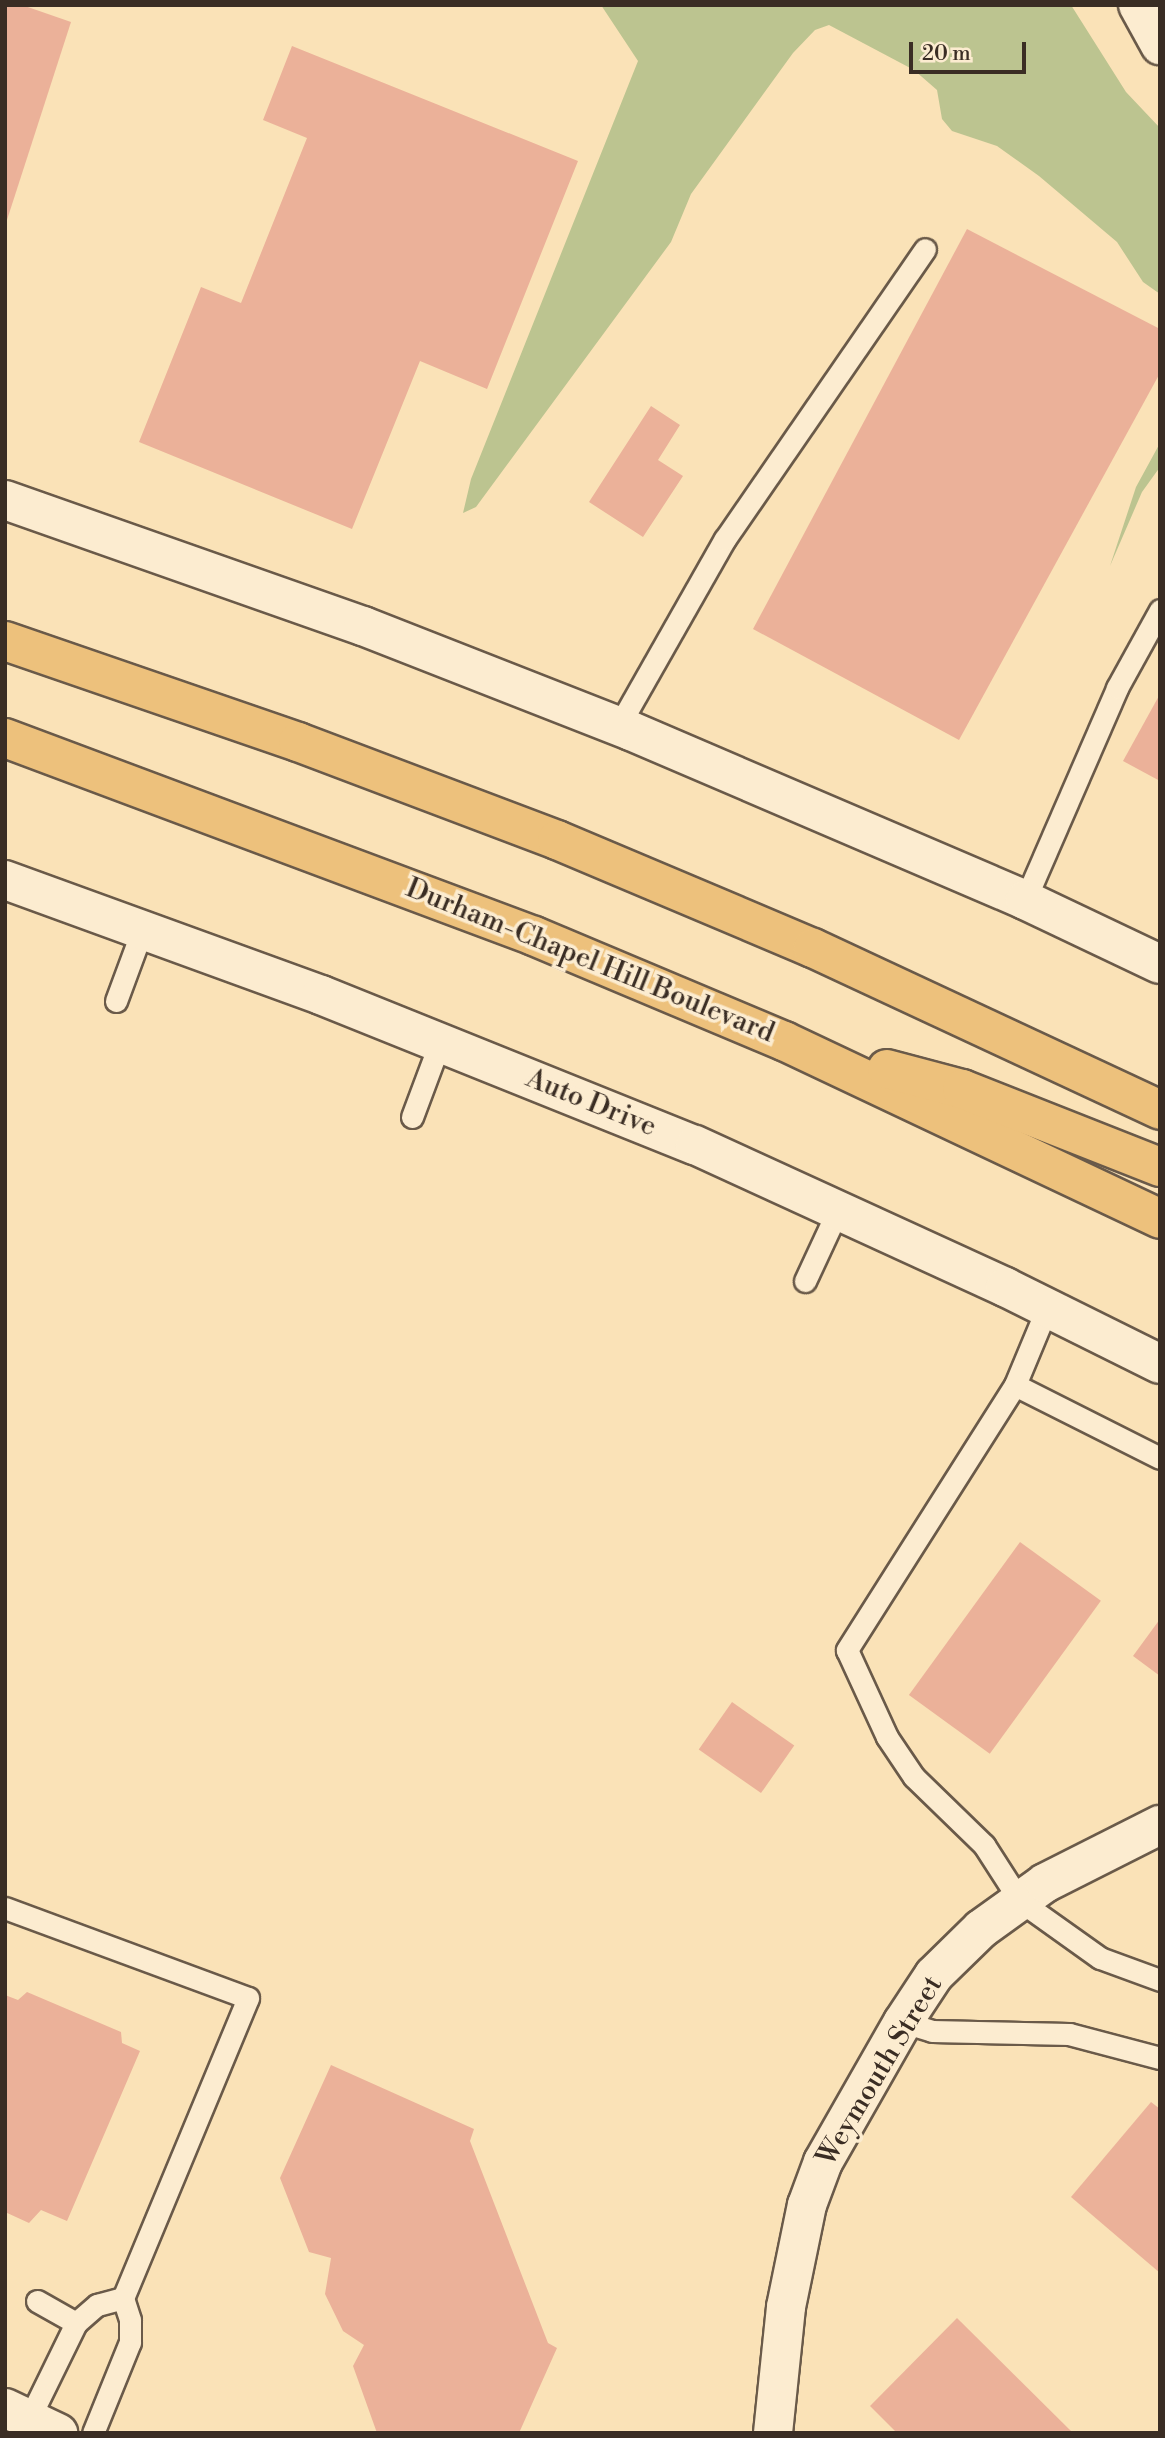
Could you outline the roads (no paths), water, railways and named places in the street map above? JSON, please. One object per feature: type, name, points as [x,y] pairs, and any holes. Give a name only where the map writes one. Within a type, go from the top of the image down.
[{"type":"main road","points":[[5,641],[299,742],[557,840],[813,948],[1160,1110]]},
{"type":"main road","name":"Durham-Chapel Hill Boulevard","points":[[5,738],[508,926],[784,1041],[1160,1219]]},
{"type":"main road","points":[[784,1041],[962,1089],[1160,1167]]},
{"type":"street","points":[[1138,5],[1160,45]]},
{"type":"street","points":[[5,500],[363,626],[618,727],[1025,900],[1160,964]]},
{"type":"street","name":"Auto Drive","points":[[5,880],[143,928],[440,1042],[695,1145],[1047,1308],[1160,1364]]},
{"type":"street","name":"Weymouth Street","points":[[773,2433],[786,2307],[807,2205],[823,2162],[903,2022],[934,1975],[981,1929],[1045,1883],[1160,1825]]},
{"type":"lane","points":[[618,727],[725,540],[925,249]]},
{"type":"lane","points":[[1025,900],[1117,688],[1160,610]]},
{"type":"lane","points":[[116,1001],[143,928]]},
{"type":"lane","points":[[412,1117],[440,1042]]},
{"type":"lane","points":[[805,1281],[838,1210]]},
{"type":"lane","points":[[1047,1308],[1015,1385],[847,1650],[887,1737],[914,1777],[984,1845],[1020,1901],[1100,1958],[1160,1980]]},
{"type":"lane","points":[[1015,1385],[1160,1458]]},
{"type":"lane","points":[[5,1908],[248,1997],[123,2298],[130,2320],[130,2342],[93,2433]]},
{"type":"lane","points":[[903,2022],[932,2031],[1069,2034],[1160,2058]]},
{"type":"lane","points":[[31,2420],[76,2323],[97,2305],[123,2298]]},
{"type":"lane","points":[[37,2301],[76,2323]]}]
